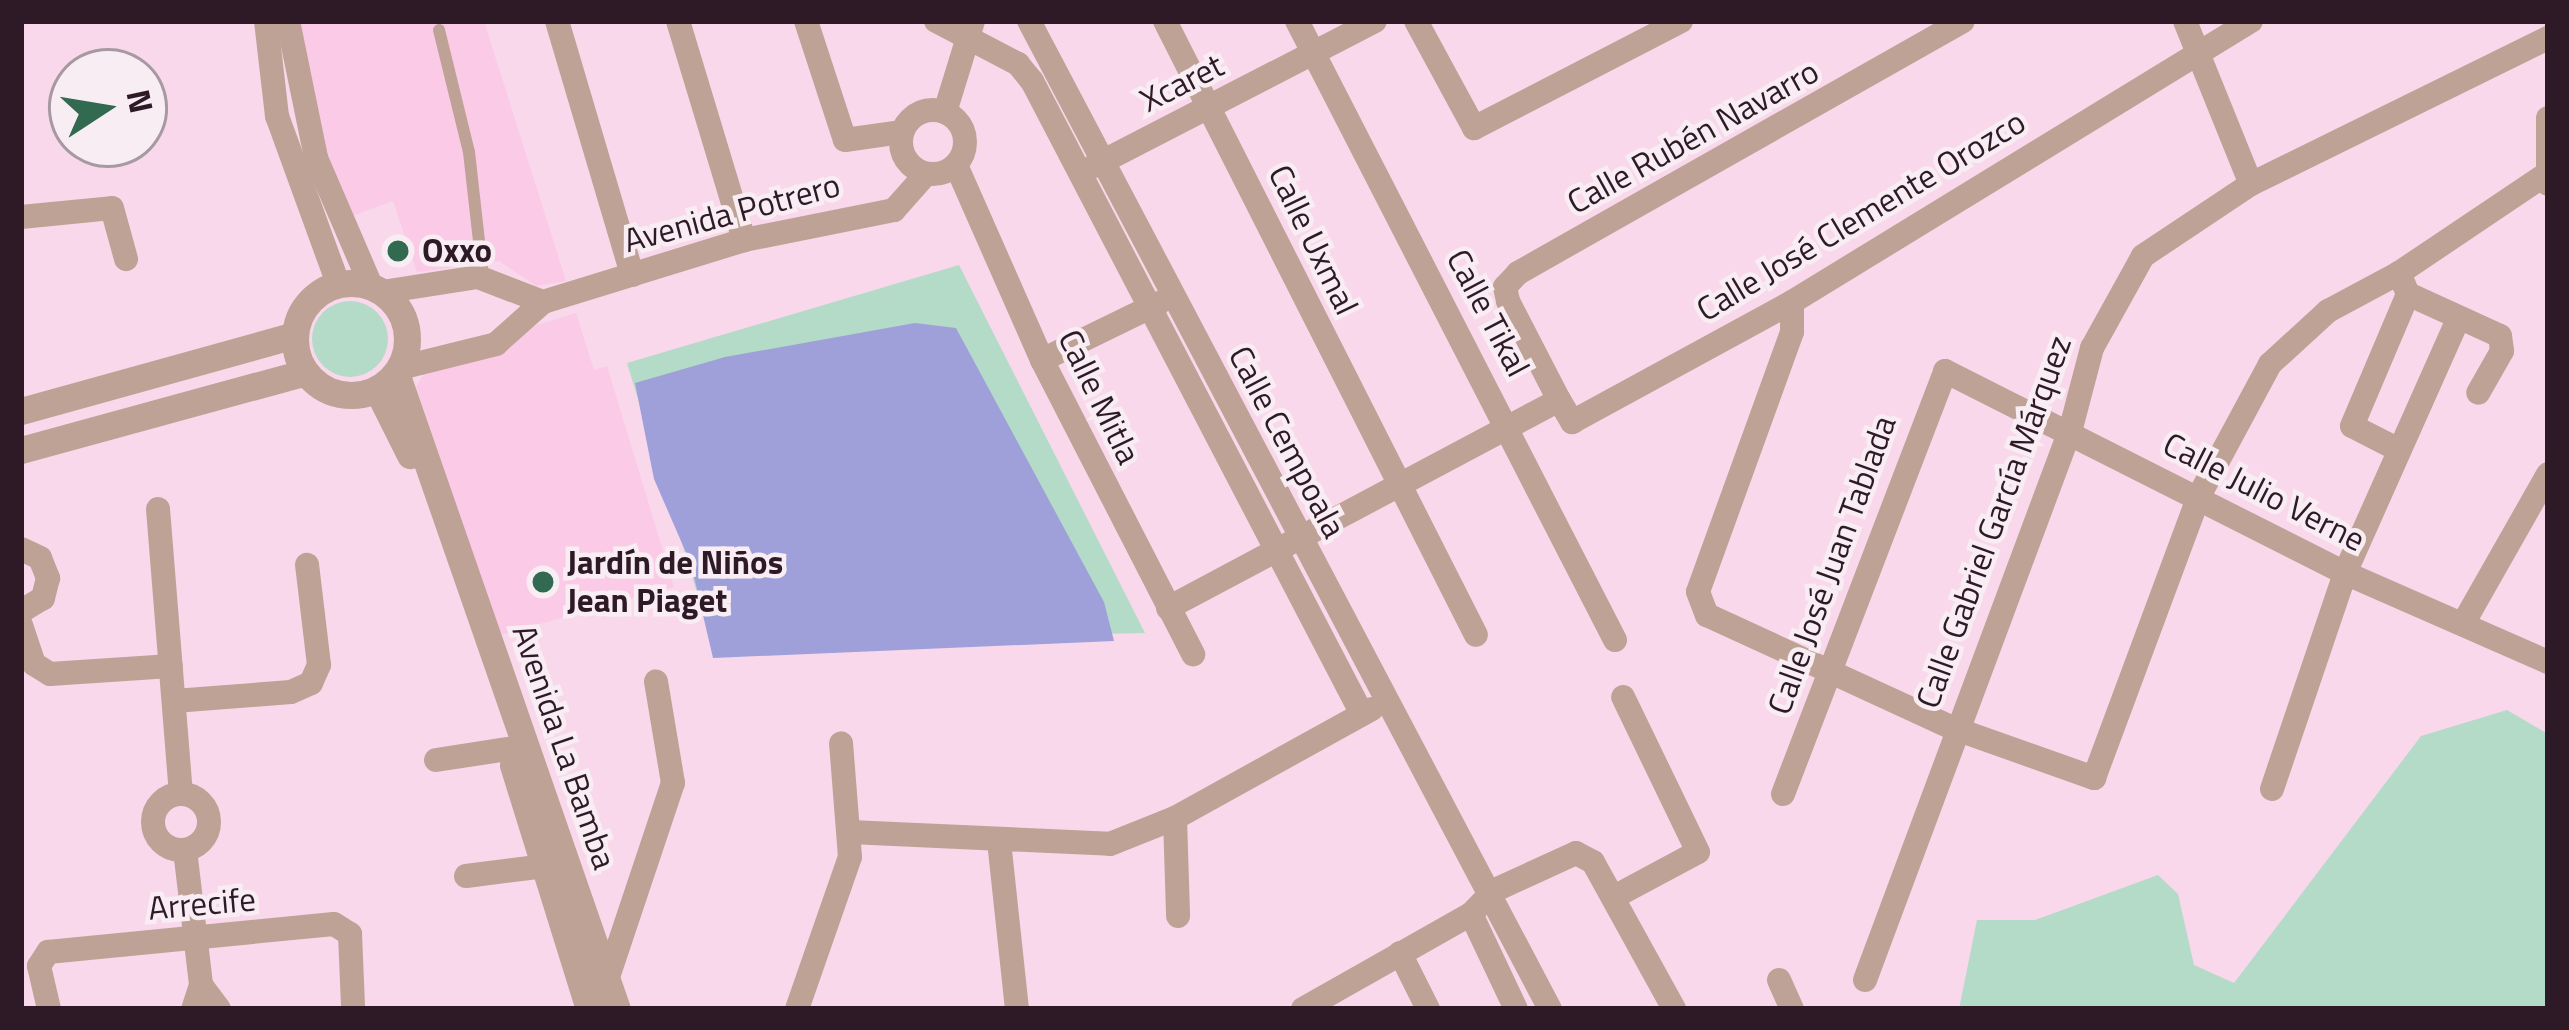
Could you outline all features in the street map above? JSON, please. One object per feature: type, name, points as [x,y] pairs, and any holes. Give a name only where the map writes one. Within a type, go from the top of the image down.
[{"type":"street","points":[[266,21],[278,116],[338,284]]},
{"type":"street","points":[[288,21],[316,158],[376,289],[404,318],[391,377],[344,395],[306,372],[295,334],[310,301],[338,284],[376,289],[483,277],[543,302]]},
{"type":"street","points":[[556,21],[632,275]]},
{"type":"street","points":[[678,21],[744,240]]},
{"type":"street","points":[[806,21],[845,140],[857,144],[902,132],[922,111],[945,112],[964,135],[956,165],[926,174],[903,155],[902,132]]},
{"type":"street","name":"Calle Cempoala","points":[[936,21],[970,31],[1026,72],[1362,714]]},
{"type":"street","name":"Calle Cempoala","points":[[1029,21],[1493,892],[1550,1009]]},
{"type":"street","name":"Calle Uxmal","points":[[1165,21],[1476,635]]},
{"type":"street","name":"Calle Tikal","points":[[1297,21],[1512,430],[1615,640]]},
{"type":"street","name":"Xcaret","points":[[1080,172],[1375,21]]},
{"type":"street","points":[[1415,21],[1474,128],[1681,21]]},
{"type":"street","name":"Calle Rubén Navarro","points":[[1558,400],[1508,301],[1505,287],[1518,273],[1963,21]]},
{"type":"street","points":[[2185,21],[2251,184]]},
{"type":"street","name":"Calle José Clemente Orozco","points":[[1558,400],[1572,422],[1792,302],[2195,49],[2251,21]]},
{"type":"street","points":[[945,112],[970,31]]},
{"type":"street","name":"Calle Gabriel García Márquez","points":[[1864,980],[1953,728],[2072,428],[2092,348],[2144,256],[2251,184],[2548,38]]},
{"type":"street","points":[[1792,302],[1792,332],[1700,603],[1707,614],[1827,665],[1953,728],[2094,778],[2199,496],[2295,334],[2404,284],[2546,178],[2548,118]]},
{"type":"street","name":"Calle Mitla","points":[[956,165],[1042,360],[1192,654]]},
{"type":"street","name":"Avenida Potrero","points":[[391,377],[496,344],[543,302],[744,240],[894,209],[926,174]]},
{"type":"street","points":[[21,217],[112,208],[126,260]]},
{"type":"street","points":[[2404,284],[2504,343],[2478,393]]},
{"type":"street","points":[[2396,448],[2352,426],[2404,284]]},
{"type":"street","points":[[1042,360],[1171,295]]},
{"type":"street","points":[[2272,789],[2345,573],[2396,448],[2458,319]]},
{"type":"street","points":[[21,411],[295,334]]},
{"type":"street","name":"Calle Julio Verne","points":[[1954,371],[2345,573],[2548,662]]},
{"type":"street","name":"Calle José Juan Tablada","points":[[1784,794],[1827,665],[1938,376],[1954,371]]},
{"type":"street","points":[[21,450],[306,372]]},
{"type":"street","name":"Avenida La Bamba","points":[[391,377],[413,463],[589,1009]]},
{"type":"street","name":"Avenida La Bamba","points":[[391,377],[616,1009]]},
{"type":"street","points":[[1168,608],[1512,430],[1558,400]]},
{"type":"street","points":[[2464,622],[2548,475]]},
{"type":"street","points":[[158,509],[181,793]]},
{"type":"street","points":[[21,549],[40,558],[48,578],[43,598],[21,611]]},
{"type":"street","points":[[174,700],[291,692],[311,683],[319,665],[307,565]]},
{"type":"street","points":[[21,626],[34,664],[50,674],[171,666]]},
{"type":"street","points":[[607,980],[673,783],[656,681]]},
{"type":"street","points":[[1614,897],[1698,852],[1623,697]]},
{"type":"street","points":[[850,832],[1097,846],[1175,818],[1388,699]]},
{"type":"street","points":[[797,1009],[839,907],[850,832],[841,743]]},
{"type":"street","points":[[436,760],[508,749]]},
{"type":"street","name":"Arrecife","points":[[181,793],[200,801],[209,820],[203,840],[185,850],[161,843],[153,828],[159,804],[181,793]]},
{"type":"street","points":[[1175,818],[1178,916]]},
{"type":"street","points":[[999,841],[1017,1009]]},
{"type":"street","points":[[185,850],[196,938],[197,997],[219,1009]]},
{"type":"street","points":[[1303,1009],[1471,914],[1493,892],[1576,853],[1587,854],[1674,1009]]},
{"type":"street","points":[[466,876],[545,866]]},
{"type":"street","points":[[1471,914],[1516,1009]]},
{"type":"street","name":"Arrecife","points":[[49,1009],[38,963],[47,952],[341,926],[351,938],[353,1006]]},
{"type":"street","points":[[1400,953],[1428,1009]]},
{"type":"street","points":[[1779,980],[1792,1009]]},
{"type":"lane","points":[[439,30],[470,152],[483,277]]},
{"type":"shaded area","points":[[297,21],[484,21],[566,281],[536,286],[499,261],[417,272],[393,201],[352,216],[322,141]]},
{"type":"shaded area","points":[[576,313],[594,370],[607,366],[674,587],[500,635],[416,387],[425,372],[502,354],[531,327]]},
{"type":"green space","points":[[959,265],[1145,633],[712,642],[627,363]]},
{"type":"green space","points":[[350,301],[377,312],[388,339],[377,366],[350,377],[323,366],[312,339],[323,312]]},
{"type":"green space","points":[[2507,710],[2548,734],[2548,1009],[1959,1009],[1977,920],[2035,920],[2158,875],[2178,894],[2194,965],[2234,983],[2421,736]]},
{"type":"water","points":[[915,323],[956,328],[1104,602],[1114,641],[713,658],[691,564],[654,479],[635,383],[725,357]]},
{"type":"place","name":"Oxxo","points":[[398,251]]},
{"type":"place","name":"Jardín de Niños Jean Piaget","points":[[543,582]]}]
